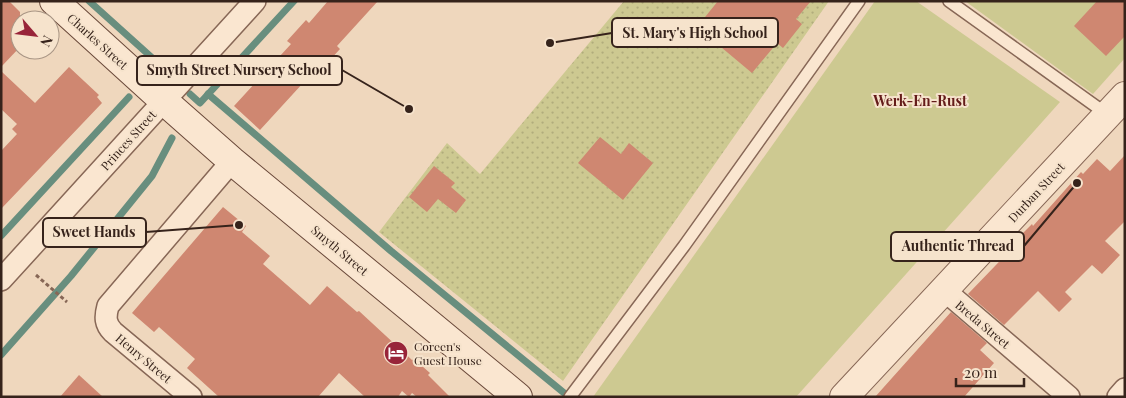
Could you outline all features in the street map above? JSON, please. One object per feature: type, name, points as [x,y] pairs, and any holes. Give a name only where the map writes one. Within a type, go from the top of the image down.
[{"type":"main road","name":"Charles Street","points":[[54,1],[164,102]]},
{"type":"main road","name":"Smyth Street","points":[[164,102],[232,161],[518,397]]},
{"type":"main road","name":"Durban Street","points":[[844,397],[1116,106]]},
{"type":"street","name":"Princes Street","points":[[1,280],[255,1]]},
{"type":"street","name":"Henry Street","points":[[191,397],[108,328],[106,314],[108,306],[232,161]]},
{"type":"street","name":"Breda Street","points":[[944,290],[1069,397]]},
{"type":"street","points":[[1118,397],[1125,389]]},
{"type":"lane","points":[[570,397],[684,246],[859,1]]},
{"type":"lane","points":[[949,1],[1116,106]]},
{"type":"path","points":[[44,282],[67,302]]},
{"type":"shaded area","points":[[624,1],[829,1],[563,381],[379,232],[447,143],[480,174]]},
{"type":"shaded area","points":[[875,1],[916,1],[1060,102],[796,397],[593,397]]},
{"type":"shaded area","points":[[965,1],[1125,1],[1125,58],[1093,94]]},
{"type":"building","points":[[1,1],[9,1],[18,10],[10,10],[10,58],[1,67]]},
{"type":"building","points":[[328,1],[378,1],[337,46],[340,49],[328,62],[325,59],[260,130],[234,106],[291,44],[287,41],[306,20],[309,23]]},
{"type":"building","points":[[718,1],[811,1],[796,19],[802,24],[783,48],[777,43],[752,73],[697,27]]},
{"type":"building","points":[[1097,1],[1125,1],[1125,36],[1106,56],[1074,26]]},
{"type":"building","points":[[69,67],[99,95],[97,97],[102,103],[1,209],[1,151],[17,134],[12,129],[17,124],[1,109],[1,71],[35,103]]},
{"type":"building","points":[[600,137],[621,154],[629,143],[653,163],[623,200],[578,163]]},
{"type":"building","points":[[1125,155],[1125,221],[1105,241],[1120,255],[1102,274],[1092,265],[1065,292],[1072,299],[1059,312],[1038,291],[1004,325],[968,294],[1022,238],[1020,236],[1032,224],[1033,226],[1081,172],[1083,174],[1097,159],[1110,171]]},
{"type":"building","points":[[434,166],[455,183],[451,187],[466,200],[456,213],[438,199],[427,212],[409,197]]},
{"type":"building","points":[[223,207],[246,226],[242,232],[270,256],[263,264],[310,305],[327,286],[357,312],[359,311],[412,360],[414,359],[430,373],[428,375],[450,397],[417,397],[412,393],[409,397],[402,391],[398,397],[365,397],[339,373],[318,397],[219,397],[187,368],[195,359],[159,327],[154,332],[132,313]]},
{"type":"building","points":[[951,312],[987,343],[980,350],[994,363],[964,397],[875,397]]},
{"type":"building","points":[[79,375],[103,397],[60,397]]},
{"type":"waterway","points":[[89,1],[159,64],[156,67]]},
{"type":"waterway","points":[[190,94],[200,103],[294,1]]},
{"type":"waterway","points":[[208,94],[391,251],[569,397]]},
{"type":"waterway","points":[[1,236],[129,97]]},
{"type":"waterway","points":[[1,355],[71,276],[152,176],[172,138]]},
{"type":"place","name":"St. Mary's High School","points":[[550,43]]},
{"type":"place","name":"Smyth Street Nursery School","points":[[409,109]]},
{"type":"place","name":"Authentic Thread","points":[[1077,183]]},
{"type":"place","name":"Sweet Hands","points":[[239,225]]},
{"type":"place","name":"Coreen's Guest House","points":[[396,353]]},
{"type":"district","name":"Werk-En-Rust","points":[[920,100]]}]
